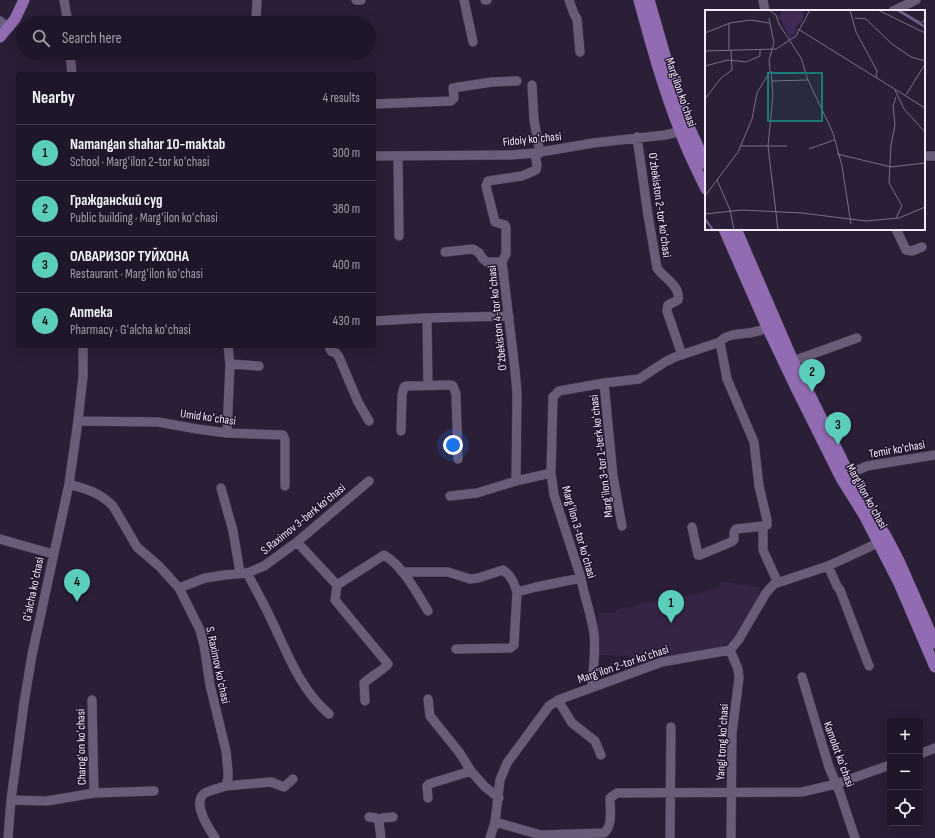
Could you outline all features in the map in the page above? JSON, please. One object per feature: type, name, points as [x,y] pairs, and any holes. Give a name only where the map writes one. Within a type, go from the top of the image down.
[{"type":"main road","points":[[16,16],[24,0]]},
{"type":"main road","name":"Margʻilon koʻchasi","points":[[640,0],[653,52],[685,131],[705,186]]},
{"type":"main road","name":"Margʻilon koʻchasi","points":[[649,0],[675,90],[685,131],[705,162]]},
{"type":"main road","points":[[0,37],[4,24],[15,19],[16,17]]},
{"type":"main road","name":"Margʻilon koʻchasi","points":[[724,230],[767,327],[845,476],[887,538],[899,561],[935,643]]},
{"type":"main road","name":"Margʻilon koʻchasi","points":[[739,230],[793,361],[845,476],[899,583],[935,667]]},
{"type":"street","points":[[64,0],[67,16]]},
{"type":"street","points":[[256,16],[257,0]]},
{"type":"street","points":[[356,0],[361,0]]},
{"type":"street","points":[[464,0],[473,42]]},
{"type":"street","points":[[569,0],[577,19],[580,52]]},
{"type":"street","points":[[763,0],[765,10]]},
{"type":"street","points":[[895,10],[916,0]]},
{"type":"street","points":[[71,60],[72,72]]},
{"type":"street","points":[[376,104],[451,101],[454,98],[453,88],[492,82],[518,81]]},
{"type":"street","points":[[532,85],[538,153]]},
{"type":"street","name":"Fidoiy koʻchasi","points":[[376,156],[538,153],[594,142],[638,138],[685,131]]},
{"type":"street","name":"Oʻzbekiston 2-tor koʻchasi","points":[[638,138],[648,215],[657,268],[661,274],[669,280],[679,296],[678,300],[668,305],[667,311],[682,355]]},
{"type":"street","name":"Oʻzbekiston 4-tor koʻchasi","points":[[516,481],[517,393],[502,262],[506,254],[506,228],[505,225],[495,222],[486,183],[488,181],[522,176],[536,170],[538,153]]},
{"type":"street","points":[[398,156],[399,236]]},
{"type":"street","points":[[896,230],[906,250],[912,251],[922,247]]},
{"type":"street","points":[[445,252],[473,249],[487,262],[502,262]]},
{"type":"street","points":[[376,321],[509,316]]},
{"type":"street","points":[[427,318],[428,385]]},
{"type":"street","name":"Margʻilon 3-tor koʻchasi","points":[[592,687],[595,645],[594,632],[581,578],[554,495],[551,473],[553,397],[559,391],[604,383],[639,380],[665,362],[720,342],[722,339],[758,331],[767,327]]},
{"type":"street","points":[[793,361],[857,338]]},
{"type":"street","points":[[692,527],[698,554],[700,555],[734,540],[734,530],[763,526],[766,525],[767,520],[759,486],[754,442],[727,379],[720,342]]},
{"type":"street","name":"Gʻalcha koʻchasi","points":[[8,838],[11,800],[24,703],[31,662],[68,484],[78,421],[83,376],[83,348]]},
{"type":"street","points":[[227,433],[230,364],[228,348]]},
{"type":"street","points":[[330,348],[331,351],[336,353],[368,421]]},
{"type":"street","points":[[230,364],[259,366]]},
{"type":"street","name":"Margʻilon 3-tor 1-berk koʻchasi","points":[[604,383],[613,476],[622,526]]},
{"type":"street","points":[[401,431],[402,395],[404,387],[451,385],[456,394],[458,459]]},
{"type":"street","name":"Umid koʻchasi","points":[[78,421],[158,422],[227,433],[281,434],[286,440],[285,486]]},
{"type":"street","name":"Temir ko'chasi","points":[[845,476],[867,466],[935,455]]},
{"type":"street","points":[[450,496],[477,493],[516,481],[551,473]]},
{"type":"street","name":"S.Raximov 3-berk koʼchasi","points":[[179,588],[205,578],[243,573],[264,566],[297,542],[370,481]]},
{"type":"street","name":"S. Raximov koʻchasi","points":[[68,484],[95,492],[108,501],[117,512],[137,548],[159,566],[179,588],[195,619],[204,645],[210,685],[227,758],[228,778],[226,786]]},
{"type":"street","points":[[220,488],[243,573],[271,618],[297,675],[311,697],[329,714]]},
{"type":"street","points":[[763,526],[763,550],[778,582]]},
{"type":"street","points":[[0,539],[53,554]]},
{"type":"street","points":[[297,542],[337,585]]},
{"type":"street","points":[[730,650],[739,639],[766,593],[774,584],[828,566],[878,543]]},
{"type":"street","points":[[365,701],[364,683],[373,675],[384,669],[388,664],[338,604],[335,596],[337,585],[384,555],[390,558],[402,572],[428,611]]},
{"type":"street","points":[[828,566],[840,590],[869,666]]},
{"type":"street","points":[[402,572],[448,572],[470,579],[503,570],[508,573],[517,592],[514,645],[510,648],[456,649]]},
{"type":"street","points":[[517,592],[581,578]]},
{"type":"street","name":"Margʻilon 2-tor koʻchasi","points":[[490,838],[495,822],[500,780],[508,763],[549,706],[558,700],[662,662],[730,650]]},
{"type":"street","name":"Yangi tong koʻchasi","points":[[730,650],[738,669],[739,678],[732,733],[731,838]]},
{"type":"street","name":"Kamolot koʻchasi","points":[[802,677],[829,767],[840,792],[855,838]]},
{"type":"street","points":[[428,699],[430,716],[459,752],[471,771],[484,786],[498,798]]},
{"type":"street","name":"Charogʻon koʻchasi","points":[[92,700],[94,793]]},
{"type":"street","points":[[558,700],[572,722],[596,740],[601,755]]},
{"type":"street","points":[[670,838],[671,726]]},
{"type":"street","points":[[923,753],[935,748]]},
{"type":"street","points":[[495,822],[541,835],[604,833],[607,831],[609,825],[610,798],[613,795],[621,793],[802,792],[836,784],[887,766]]},
{"type":"street","points":[[428,798],[427,786],[429,784],[471,771]]},
{"type":"street","points":[[215,838],[201,812],[200,802],[205,793],[226,786],[272,782],[284,787],[292,779]]},
{"type":"street","name":"Charogʻon koʻchasi","points":[[11,800],[48,801],[94,793],[154,790]]},
{"type":"street","points":[[369,817],[376,818],[379,822],[381,838]]},
{"type":"street","points":[[379,822],[382,818],[393,817]]},
{"type":"shaded area","points":[[721,581],[761,588],[756,602],[739,632],[735,633],[735,639],[729,639],[729,643],[723,644],[724,651],[632,670],[629,655],[616,657],[615,655],[597,655],[598,613],[615,613],[616,610],[662,599],[703,593],[704,591],[719,588]]},
{"type":"place","name":"Гражданский суд","points":[[812,392]]},
{"type":"place","name":"ОЛВАРИЗОР ТУЙХОНА","points":[[838,445]]},
{"type":"place","name":"Аптека","points":[[77,602]]},
{"type":"place","name":"Namangan shahar 10-maktab","points":[[671,623]]}]
